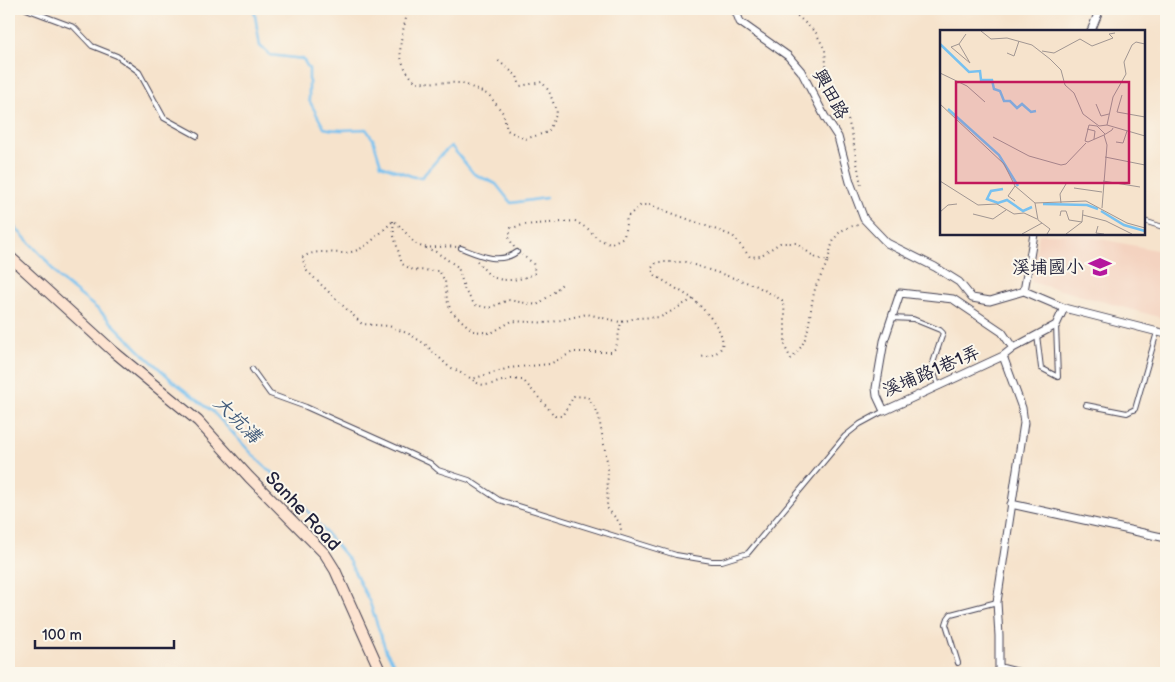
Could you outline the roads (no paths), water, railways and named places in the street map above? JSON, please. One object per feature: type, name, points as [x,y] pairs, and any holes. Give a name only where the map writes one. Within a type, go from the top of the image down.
[{"type":"main road","name":"Sanhe Road","points":[[9,256],[113,351],[198,422],[325,554],[335,570],[381,673]]},
{"type":"street","name":"興田路","points":[[735,9],[740,22],[788,56],[801,71],[825,117],[838,137],[850,182],[864,219],[887,243],[935,267],[959,282],[972,298],[990,301],[1024,290]]},
{"type":"street","points":[[1091,30],[1100,9]]},
{"type":"street","points":[[1034,235],[1024,290],[1064,308],[1166,334]]},
{"type":"street","name":"溪埔路1巷1弄","points":[[1013,348],[1002,332],[953,299],[900,293],[884,341],[876,388],[877,396],[884,411],[1002,356],[1056,325]]},
{"type":"street","points":[[1056,325],[1064,308]]},
{"type":"street","name":"溪埔路1巷1弄","points":[[999,670],[997,602],[1024,423],[1022,408],[1002,356]]},
{"type":"street","points":[[1012,504],[1166,538]]},
{"type":"lane","points":[[26,9],[74,27],[92,46],[117,56],[139,72],[164,118],[197,136]]},
{"type":"lane","points":[[1145,221],[1166,228]]},
{"type":"lane","points":[[461,248],[488,258],[508,258],[517,252]]},
{"type":"lane","points":[[891,318],[913,319],[943,333],[933,363],[938,386]]},
{"type":"lane","points":[[1037,335],[1041,368],[1058,377],[1056,325]]},
{"type":"lane","points":[[1086,405],[1127,413],[1135,409],[1158,332]]},
{"type":"lane","points":[[252,369],[270,394],[306,407],[402,450],[430,463],[438,470],[469,480],[499,500],[676,555],[712,561],[748,553],[845,436],[860,424],[884,411]]},
{"type":"lane","points":[[958,663],[946,624],[948,618],[951,614],[997,602]]},
{"type":"lane","points":[[999,670],[1027,673]]},
{"type":"waterway","points":[[254,9],[260,46],[270,55],[303,59],[309,69],[309,100],[324,128],[340,130],[366,129],[373,139],[381,165],[414,177],[422,177],[451,146],[474,174],[496,184],[511,203],[546,198]]},
{"type":"waterway","name":"大坑溝","points":[[9,221],[44,258],[60,279],[100,311],[174,382],[213,412],[254,456],[291,491],[348,559],[370,603],[386,651],[400,673]]},
{"type":"place","name":"溪埔國小","points":[[1100,267]]}]
